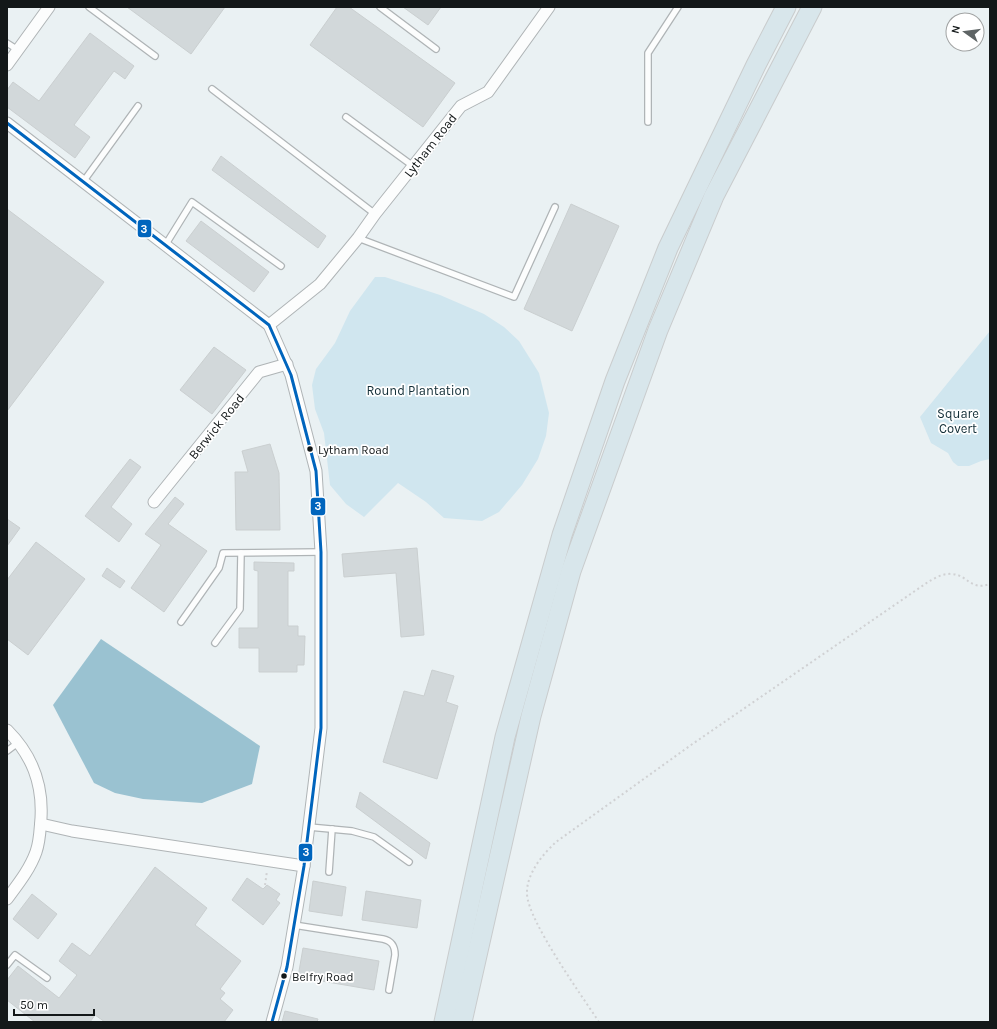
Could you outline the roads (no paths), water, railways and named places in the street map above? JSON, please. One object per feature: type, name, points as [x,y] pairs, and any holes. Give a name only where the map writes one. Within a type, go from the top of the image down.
[{"type":"highway","points":[[444,1022],[464,921],[505,737],[562,535],[615,381],[668,248],[756,65],[786,7]]},
{"type":"highway","points":[[464,1018],[531,716],[571,571],[658,330],[714,196],[812,7]]},
{"type":"highway","points":[[431,1022],[440,977],[464,921]]},
{"type":"street","points":[[7,65],[49,7]]},
{"type":"street","name":"Lytham Road","points":[[269,325],[320,284],[358,238],[375,214],[461,106],[488,92],[549,7]]},
{"type":"street","points":[[7,123],[166,244],[269,325],[287,364],[304,422],[316,471],[321,552],[321,728],[304,866],[293,924],[287,967],[272,1022]]},
{"type":"street","name":"Berwick Road","points":[[154,502],[259,372],[287,364]]},
{"type":"street","points":[[7,730],[19,742],[35,769],[40,784],[42,801],[41,824],[36,852],[25,874],[7,898]]},
{"type":"street","points":[[41,824],[72,831],[304,866]]},
{"type":"lane","points":[[89,7],[155,56]]},
{"type":"lane","points":[[380,7],[436,49]]},
{"type":"lane","points":[[648,122],[648,53],[678,7]]},
{"type":"lane","points":[[7,43],[18,50]]},
{"type":"lane","points":[[212,89],[375,214]]},
{"type":"lane","points":[[83,182],[138,106]]},
{"type":"lane","points":[[346,118],[414,166]]},
{"type":"lane","points":[[166,244],[192,202],[281,266]]},
{"type":"lane","points":[[358,238],[514,297],[555,207]]},
{"type":"lane","points":[[181,622],[219,568],[223,553],[321,552]]},
{"type":"lane","points":[[215,644],[240,609],[241,553]]},
{"type":"lane","points":[[7,751],[19,742]]},
{"type":"lane","points":[[309,827],[352,831],[374,837],[409,862]]},
{"type":"lane","points":[[329,872],[332,829]]},
{"type":"lane","points":[[293,924],[383,939],[391,942],[395,949],[395,955],[389,990]]},
{"type":"lane","points":[[7,965],[15,955],[47,978]]},
{"type":"water","points":[[101,639],[260,746],[252,784],[202,803],[143,799],[115,793],[94,783],[53,705]]},
{"type":"place","name":"Lytham Road","points":[[310,449]]},
{"type":"place","name":"Belfry Road","points":[[284,976]]},
{"type":"park label","name":"Round Plantation","points":[[418,390]]},
{"type":"park label","name":"Square Covert","points":[[958,420]]}]
